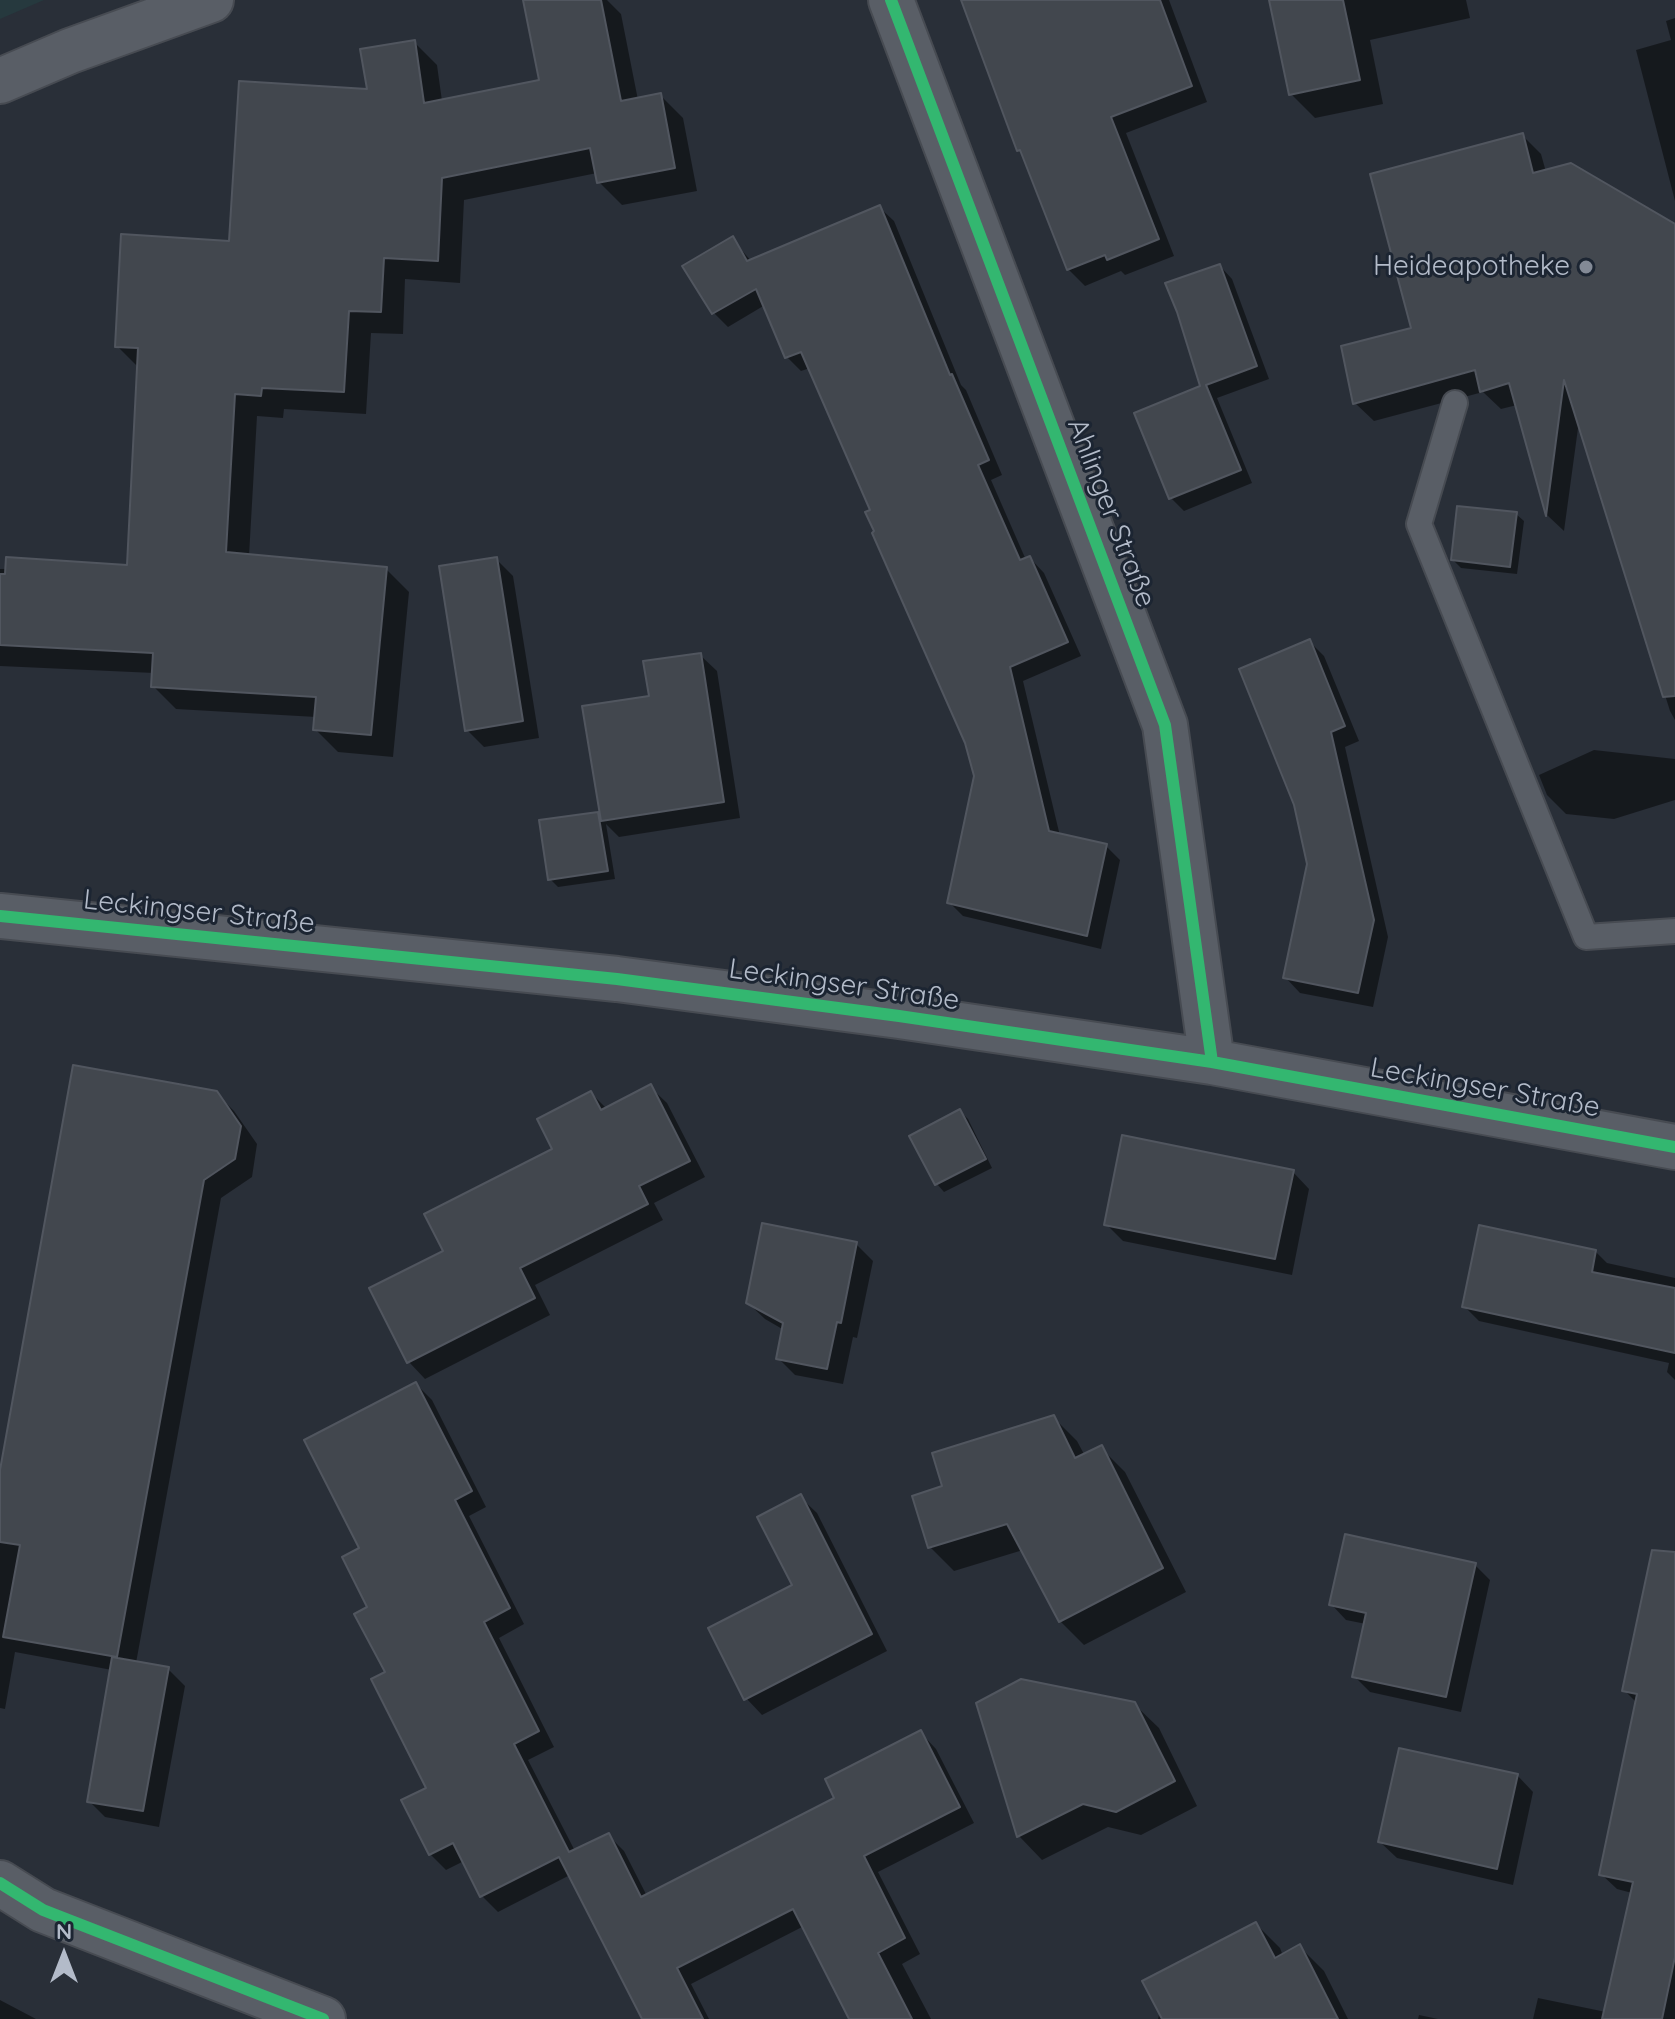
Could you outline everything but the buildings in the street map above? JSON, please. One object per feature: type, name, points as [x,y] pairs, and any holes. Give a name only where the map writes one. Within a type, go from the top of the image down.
[{"type":"street","points":[[0,81],[83,46],[211,0]]},
{"type":"street","name":"Ahlinger Straße","points":[[891,0],[1165,725],[1212,1062]]},
{"type":"street","name":"Leckingser Straße","points":[[0,916],[617,979],[899,1016],[1212,1062],[1675,1147]]},
{"type":"street","points":[[0,1883],[43,1910],[323,2019]]},
{"type":"lane","points":[[1455,403],[1419,524],[1586,937],[1675,931]]},
{"type":"green space","points":[[0,0],[44,0],[0,19]]},
{"type":"cycle path","points":[[891,0],[1165,725],[1212,1062]]},
{"type":"cycle path","points":[[0,916],[617,979],[899,1016],[1212,1062],[1675,1147]]},
{"type":"cycle path","points":[[0,1883],[43,1910],[323,2019]]},
{"type":"place","name":"Heideapotheke","points":[[1586,267]]}]
